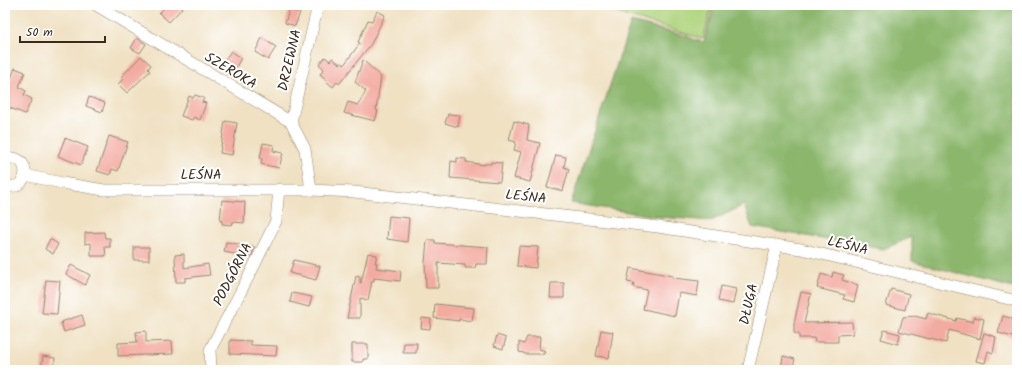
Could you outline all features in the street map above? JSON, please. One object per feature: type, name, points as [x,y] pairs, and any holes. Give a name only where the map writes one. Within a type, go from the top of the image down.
[{"type":"street","name":"SZEROKA","points":[[96,5],[290,122],[305,149],[311,190]]},
{"type":"street","name":"DRZEWNA","points":[[290,122],[318,5]]},
{"type":"street","points":[[5,159],[10,158],[18,160],[24,166],[25,175],[23,180],[16,186],[12,187],[5,185]]},
{"type":"street","name":"LEŚNA","points":[[25,175],[104,190],[311,190],[387,196],[662,227],[815,252],[1017,301]]},
{"type":"street","name":"PODGÓRNA","points":[[211,370],[210,350],[276,221],[279,190]]},
{"type":"street","name":"DŁUGA","points":[[748,370],[777,245]]},
{"type":"green space","points":[[590,5],[712,5],[703,39]]},
{"type":"green space","points":[[714,5],[1017,5],[1017,289],[912,261],[912,237],[883,249],[752,227],[744,205],[711,221],[660,217],[571,203],[631,22],[704,42]]},
{"type":"building","points":[[167,5],[185,5],[169,22],[159,13]]},
{"type":"building","points":[[289,10],[300,13],[295,26],[285,23]]},
{"type":"building","points":[[377,11],[385,15],[371,44],[339,84],[337,82],[333,87],[320,74],[324,69],[319,64],[325,57],[330,61],[332,58],[344,65],[360,43],[358,42],[368,20],[372,21]]},
{"type":"building","points":[[137,38],[146,44],[140,53],[131,48]]},
{"type":"building","points":[[262,38],[276,47],[268,60],[255,52]]},
{"type":"building","points":[[231,51],[241,58],[235,69],[224,61]]},
{"type":"building","points":[[141,56],[151,65],[148,69],[150,71],[127,93],[118,84],[123,79],[121,77]]},
{"type":"building","points":[[363,60],[381,77],[376,110],[378,111],[375,121],[344,113],[348,102],[358,105],[366,91],[355,82]]},
{"type":"building","points":[[15,68],[25,72],[19,87],[26,91],[24,95],[32,99],[25,114],[5,106],[5,94]]},
{"type":"building","points":[[195,95],[204,98],[202,102],[206,103],[200,120],[194,117],[192,120],[181,116],[189,96],[193,98]]},
{"type":"building","points":[[89,97],[105,103],[102,112],[86,106]]},
{"type":"building","points":[[448,114],[460,115],[458,127],[445,123]]},
{"type":"building","points":[[225,121],[237,123],[232,155],[220,153]]},
{"type":"building","points":[[514,121],[529,125],[527,140],[540,143],[530,182],[514,178],[521,152],[514,150],[516,142],[509,140]]},
{"type":"building","points":[[109,136],[128,142],[118,171],[112,169],[110,175],[97,171]]},
{"type":"building","points":[[65,138],[88,147],[81,165],[58,156]]},
{"type":"building","points":[[263,143],[274,145],[273,151],[283,153],[279,168],[261,164],[262,159],[260,158]]},
{"type":"building","points":[[556,155],[566,157],[564,167],[569,169],[563,191],[547,187]]},
{"type":"building","points":[[457,158],[466,159],[466,162],[484,165],[491,164],[491,162],[502,163],[500,182],[450,178],[451,161],[457,162]]},
{"type":"building","points":[[222,200],[245,202],[244,223],[233,222],[232,225],[222,224],[222,221],[220,221]]},
{"type":"building","points":[[389,216],[409,218],[407,242],[387,239]]},
{"type":"building","points":[[104,232],[105,238],[110,238],[110,247],[105,247],[106,256],[91,256],[91,243],[85,244],[85,233]]},
{"type":"building","points":[[50,239],[58,244],[53,254],[45,249]]},
{"type":"building","points":[[427,240],[435,240],[435,243],[488,247],[487,264],[476,264],[475,268],[465,268],[465,265],[438,263],[438,288],[426,288],[425,262]]},
{"type":"building","points":[[226,242],[255,247],[251,257],[224,252]]},
{"type":"building","points":[[519,246],[538,247],[536,268],[517,266]]},
{"type":"building","points":[[134,247],[149,247],[149,260],[134,260]]},
{"type":"building","points":[[368,253],[377,255],[375,263],[377,263],[376,268],[401,271],[400,281],[374,278],[368,300],[360,298],[360,318],[347,318],[356,276],[360,277],[361,283]]},
{"type":"building","points":[[184,254],[184,268],[208,264],[210,275],[185,278],[185,282],[176,282],[175,255]]},
{"type":"building","points":[[294,260],[320,266],[316,280],[290,273]]},
{"type":"building","points":[[71,265],[90,275],[85,285],[66,274]]},
{"type":"building","points":[[630,268],[673,276],[673,278],[699,281],[697,296],[679,293],[675,316],[643,309],[647,290],[633,287],[634,283],[627,282]]},
{"type":"building","points":[[833,272],[844,275],[842,280],[858,285],[854,302],[843,299],[845,295],[817,288],[821,274],[832,277]]},
{"type":"building","points":[[46,280],[60,281],[57,314],[42,313]]},
{"type":"building","points":[[551,283],[564,283],[564,298],[550,298]]},
{"type":"building","points":[[721,286],[736,289],[733,304],[718,301]]},
{"type":"building","points":[[891,289],[909,294],[905,310],[886,305]]},
{"type":"building","points":[[801,292],[811,294],[804,323],[852,322],[853,334],[838,335],[838,342],[815,342],[814,338],[799,338],[799,334],[794,333],[794,324]]},
{"type":"building","points":[[292,293],[312,297],[309,307],[290,302]]},
{"type":"building","points":[[435,304],[474,308],[472,321],[434,318]]},
{"type":"building","points":[[928,313],[956,321],[957,318],[973,322],[974,317],[984,319],[980,339],[949,330],[946,343],[899,331],[903,317],[915,316],[926,319]]},
{"type":"building","points":[[82,315],[85,325],[64,332],[61,322]]},
{"type":"building","points":[[1003,316],[1017,320],[1017,333],[1014,332],[1013,337],[998,333]]},
{"type":"building","points":[[422,318],[431,319],[430,329],[421,328]]},
{"type":"building","points":[[601,330],[613,332],[609,358],[596,356]]},
{"type":"building","points":[[884,330],[900,334],[898,344],[881,339]]},
{"type":"building","points":[[146,331],[146,342],[172,341],[173,354],[118,356],[118,343],[137,342],[136,332]]},
{"type":"building","points":[[984,333],[996,337],[993,353],[988,351],[985,363],[976,361]]},
{"type":"building","points":[[497,335],[506,338],[503,349],[494,346]]},
{"type":"building","points":[[527,337],[540,337],[539,349],[545,351],[544,354],[524,354],[519,352],[519,342],[524,344]]},
{"type":"building","points":[[230,340],[251,341],[250,345],[277,346],[276,356],[230,354]]},
{"type":"building","points":[[404,343],[417,343],[416,353],[403,353]]},
{"type":"building","points":[[352,344],[368,344],[368,359],[363,359],[363,362],[352,362]]},
{"type":"building","points":[[43,356],[55,358],[53,370],[41,370]]},
{"type":"building","points":[[783,356],[795,359],[792,370],[781,369]]}]
